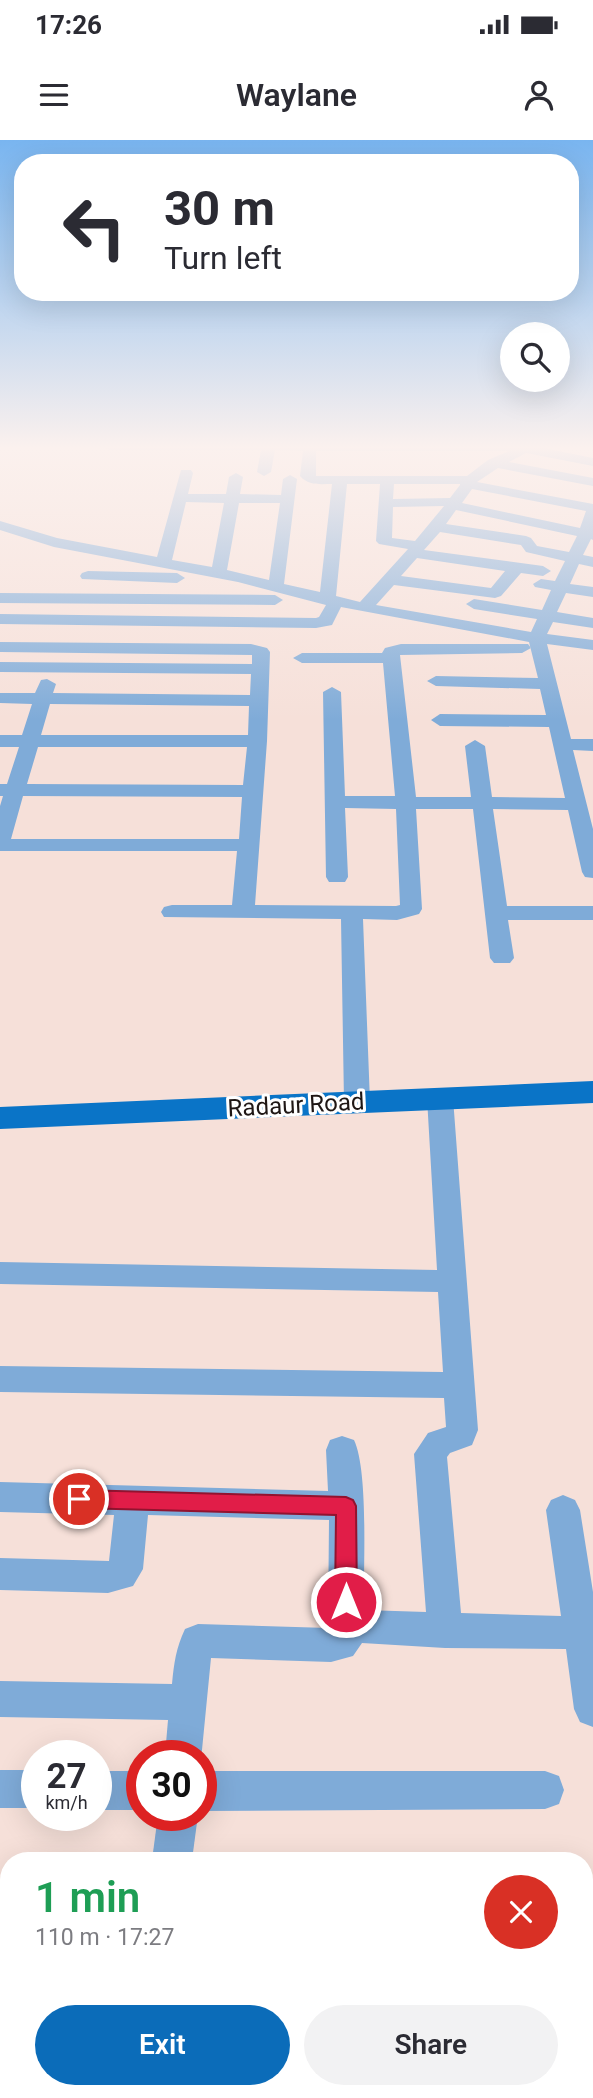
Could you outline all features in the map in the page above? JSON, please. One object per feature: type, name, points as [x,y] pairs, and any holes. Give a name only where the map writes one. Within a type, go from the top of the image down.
[{"type":"main road","name":"Radaur Road","points":[[0,1127],[440,1105],[593,1092]]},
{"type":"main road","name":"Radaur Road","points":[[0,1118],[357,1102],[593,1105]]},
{"type":"street","points":[[36,536],[95,551],[219,573],[275,593]]},
{"type":"street","points":[[164,562],[170,536]]},
{"type":"street","points":[[219,573],[225,536]]},
{"type":"street","points":[[275,593],[282,536]]},
{"type":"street","points":[[0,619],[326,621],[331,601],[336,536]]},
{"type":"street","points":[[384,536],[384,541],[516,571],[559,587],[593,592]]},
{"type":"street","points":[[364,608],[427,536]]},
{"type":"street","points":[[499,536],[523,540],[529,543],[528,548],[535,550],[593,562]]},
{"type":"street","points":[[587,536],[559,587],[537,643],[562,744],[582,807],[593,872]]},
{"type":"street","points":[[388,579],[490,593],[499,591],[535,550]]},
{"type":"street","points":[[72,619],[95,551]]},
{"type":"street","points":[[516,571],[543,571]]},
{"type":"street","points":[[88,576],[177,578]]},
{"type":"street","points":[[0,598],[275,593],[331,601],[537,643]]},
{"type":"street","points":[[474,604],[593,624]]},
{"type":"street","points":[[172,912],[397,913],[411,909],[406,802],[391,658],[393,650],[537,643],[593,645]]},
{"type":"street","points":[[0,647],[261,652],[257,741],[243,912]]},
{"type":"street","points":[[60,647],[29,741],[7,790],[0,843],[249,845]]},
{"type":"street","points":[[302,658],[391,658]]},
{"type":"street","points":[[0,667],[259,669]]},
{"type":"street","points":[[436,681],[548,684]]},
{"type":"street","points":[[332,692],[337,877]]},
{"type":"street","points":[[0,698],[257,701]]},
{"type":"street","points":[[440,720],[557,721]]},
{"type":"street","points":[[0,741],[257,741]]},
{"type":"street","points":[[562,744],[593,745]]},
{"type":"street","points":[[475,746],[502,958]]},
{"type":"street","points":[[7,790],[253,791]]},
{"type":"street","points":[[336,802],[582,807]]},
{"type":"street","points":[[348,912],[354,921],[357,1102]]},
{"type":"street","points":[[496,913],[593,913]]},
{"type":"street","points":[[440,1105],[461,1436],[439,1443],[430,1454],[445,1631]]},
{"type":"street","points":[[0,1273],[451,1280]]},
{"type":"street","points":[[0,1379],[458,1385]]},
{"type":"street","points":[[185,1740],[194,1645],[198,1641],[331,1645],[340,1644],[346,1638],[346,1506],[342,1450]]},
{"type":"street","points":[[0,1497],[346,1506]]},
{"type":"street","points":[[0,1574],[108,1577],[121,1575],[126,1569],[132,1500]]},
{"type":"street","points":[[563,1510],[593,1709]]},
{"type":"street","points":[[346,1626],[583,1633]]},
{"type":"street","points":[[0,1699],[188,1702]]},
{"type":"street","points":[[0,1789],[21,1790]]},
{"type":"street","points":[[217,1791],[545,1790]]},
{"type":"street","points":[[173,1852],[176,1831]]},
{"type":"route","points":[[79,1499],[346,1506],[346,1602]]}]
